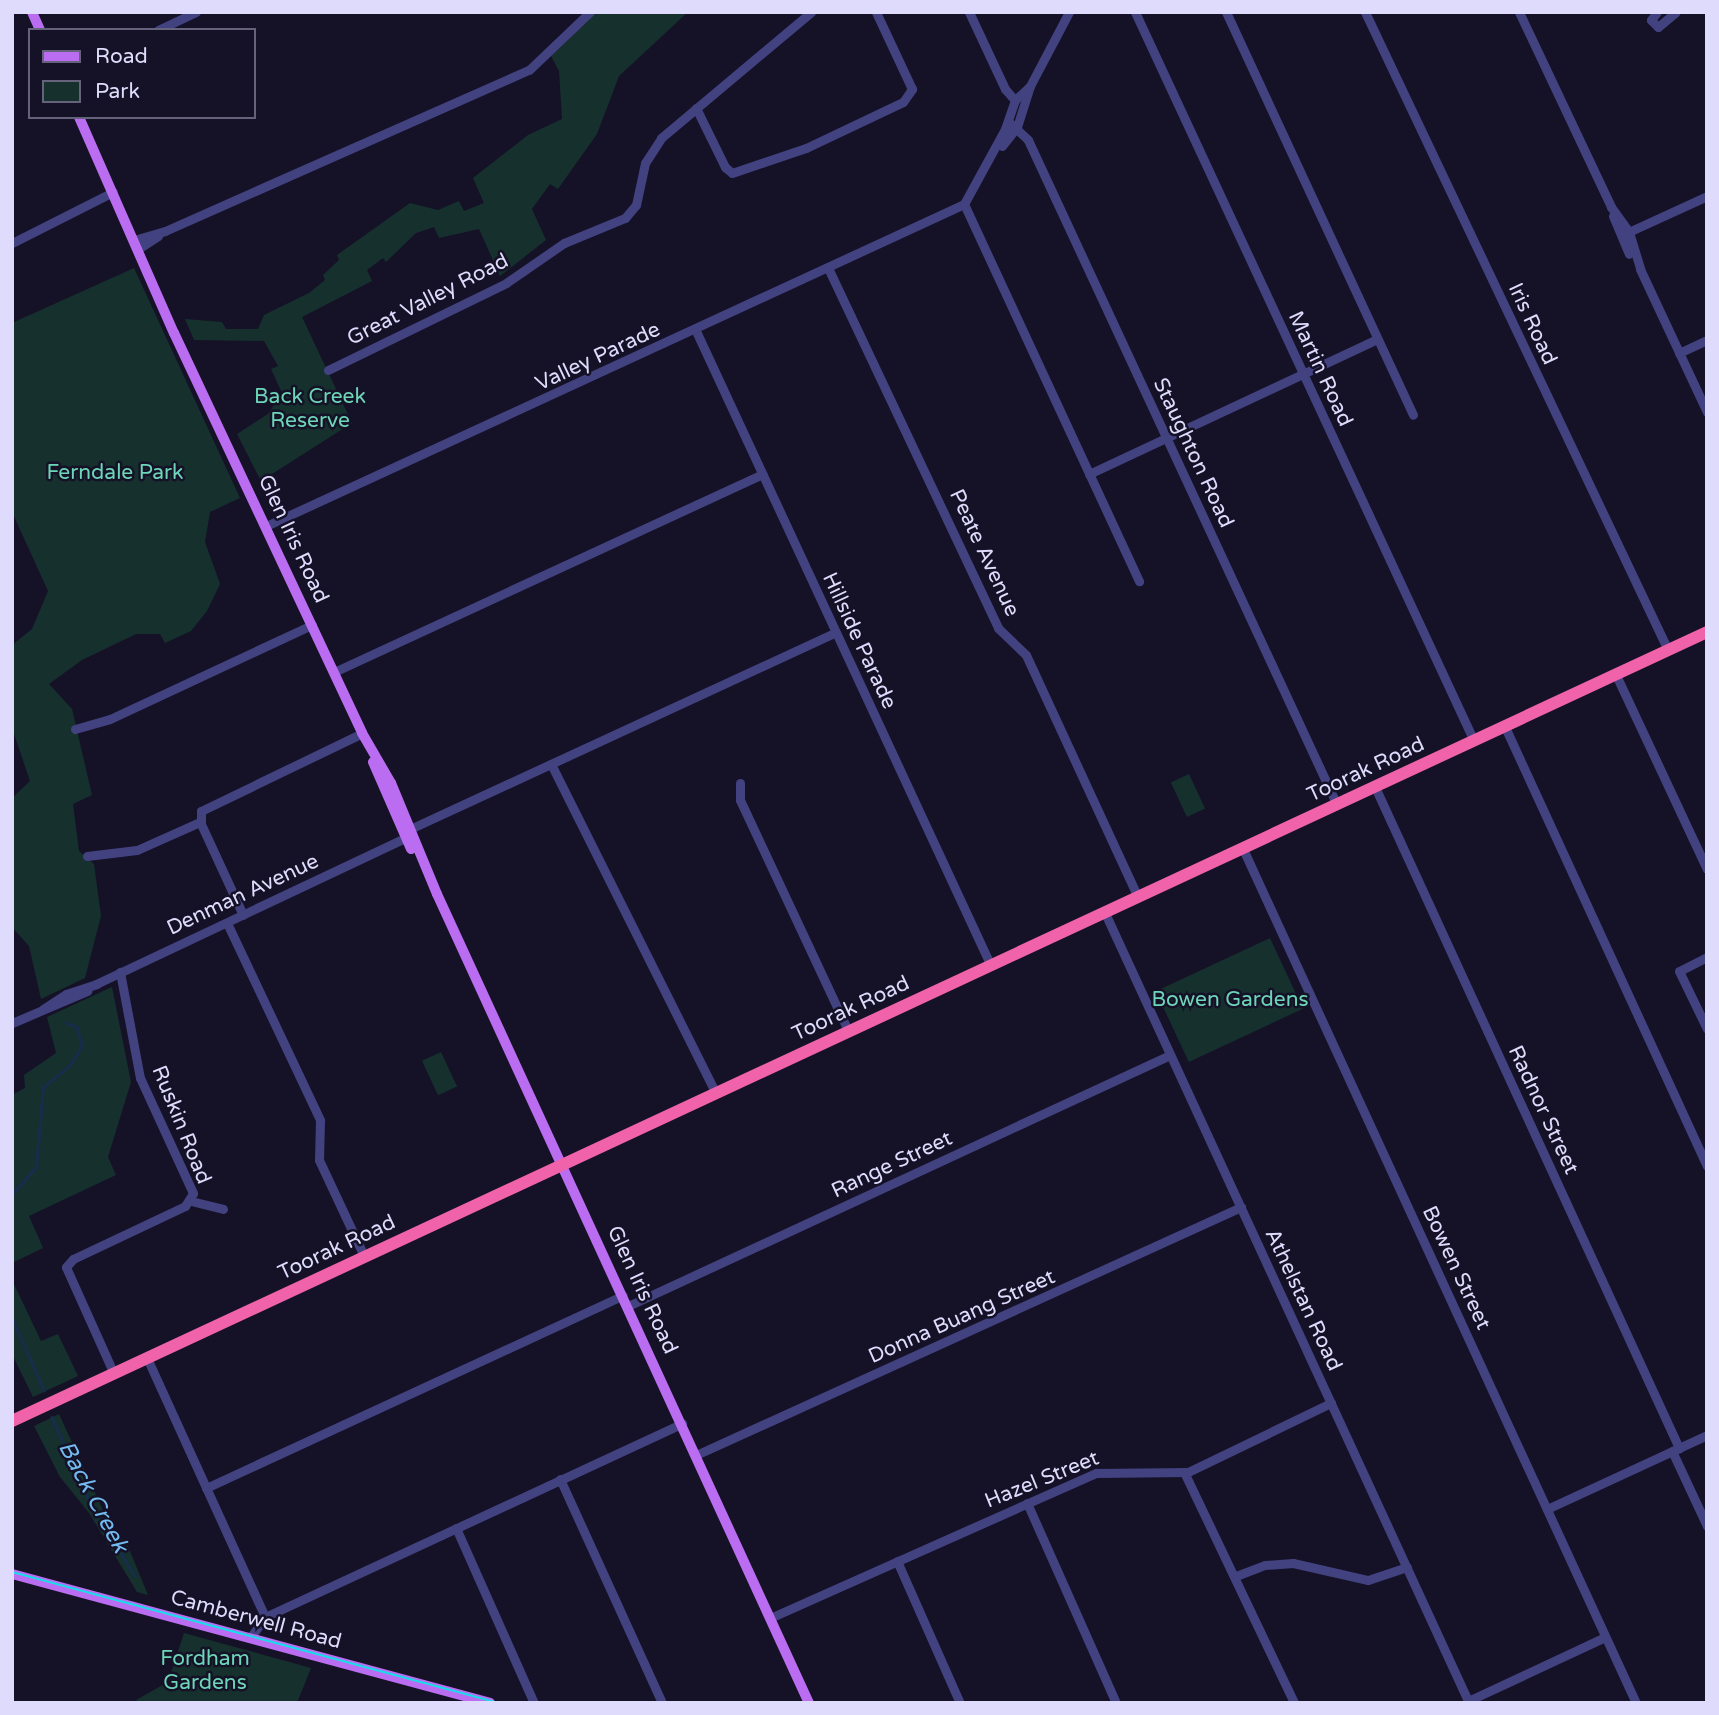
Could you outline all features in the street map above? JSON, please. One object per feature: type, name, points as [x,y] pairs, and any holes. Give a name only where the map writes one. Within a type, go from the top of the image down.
[{"type":"highway","name":"Toorak Road","points":[[12,1421],[1707,632]]},
{"type":"main road","points":[[32,12],[39,28]]},
{"type":"main road","name":"Glen Iris Road","points":[[80,119],[626,1300],[809,1703]]},
{"type":"main road","name":"Glen Iris Road","points":[[362,733],[401,808],[408,833],[417,846],[437,894]]},
{"type":"main road","name":"Camberwell Road","points":[[12,1574],[490,1703]]},
{"type":"street","points":[[162,28],[196,12]]},
{"type":"street","points":[[136,244],[532,69],[590,12]]},
{"type":"street","points":[[696,108],[725,167],[736,173],[806,148],[911,95],[876,12]]},
{"type":"street","points":[[969,12],[1005,89],[1015,100]]},
{"type":"street","points":[[1069,12],[1005,141],[966,206],[1139,581]]},
{"type":"street","name":"Martin Road","points":[[1135,12],[1474,741]]},
{"type":"street","points":[[1226,12],[1413,415]]},
{"type":"street","name":"Iris Road","points":[[1365,12],[1668,650]]},
{"type":"street","points":[[1519,12],[1626,234],[1707,411]]},
{"type":"street","points":[[1657,12],[1651,20],[1658,27],[1676,12]]},
{"type":"street","name":"Great Valley Road","points":[[328,370],[506,283],[564,243],[620,223],[636,205],[645,163],[656,145],[806,14]]},
{"type":"street","points":[[1013,125],[1015,100],[1031,86]]},
{"type":"street","name":"Staughton Road","points":[[1013,125],[1028,140],[1337,805]]},
{"type":"street","points":[[1626,234],[1707,196]]},
{"type":"street","points":[[12,243],[115,197]]},
{"type":"street","name":"Valley Parade","points":[[268,530],[966,206]]},
{"type":"street","name":"Peate Avenue","points":[[832,268],[998,628],[1026,656],[1138,897]]},
{"type":"street","name":"Hillside Parade","points":[[696,331],[991,966]]},
{"type":"street","points":[[1089,474],[1377,339]]},
{"type":"street","points":[[1679,353],[1707,340]]},
{"type":"street","points":[[334,672],[763,474]]},
{"type":"street","points":[[75,729],[110,719],[312,625]]},
{"type":"street","name":"Denman Avenue","points":[[12,1023],[72,1000],[120,972],[227,923],[555,762],[836,632]]},
{"type":"street","points":[[1616,675],[1707,869]]},
{"type":"street","points":[[1505,727],[1707,1166]]},
{"type":"street","points":[[87,856],[137,850],[200,822],[207,806],[362,733]]},
{"type":"street","points":[[555,762],[654,978],[685,1027],[715,1092]]},
{"type":"street","points":[[740,783],[740,800],[848,1031]]},
{"type":"street","name":"Radnor Street","points":[[1375,787],[1676,1450],[1707,1526]]},
{"type":"street","points":[[200,822],[243,915]]},
{"type":"street","name":"Bowen Street","points":[[1243,849],[1636,1703]]},
{"type":"street","name":"Athelstan Road","points":[[1105,912],[1469,1702]]},
{"type":"street","points":[[227,923],[320,1120],[319,1160],[363,1256]]},
{"type":"street","points":[[1707,957],[1679,971],[1707,1029]]},
{"type":"street","name":"Ruskin Road","points":[[114,1374],[67,1276],[67,1264],[191,1201],[192,1189],[140,1078],[120,972]]},
{"type":"street","name":"Range Street","points":[[206,1488],[1171,1055]]},
{"type":"street","points":[[191,1201],[223,1209]]},
{"type":"street","name":"Donna Buang Street","points":[[696,1455],[1241,1207]]},
{"type":"street","points":[[147,1358],[265,1616]]},
{"type":"street","name":"Hazel Street","points":[[770,1618],[1105,1469],[1184,1472],[1331,1403]]},
{"type":"street","points":[[250,1638],[265,1616],[682,1423]]},
{"type":"street","points":[[1547,1509],[1707,1435]]},
{"type":"street","points":[[1184,1472],[1236,1576],[1294,1703]]},
{"type":"street","points":[[560,1479],[662,1703]]},
{"type":"street","points":[[1027,1503],[1116,1703]]},
{"type":"street","points":[[456,1528],[534,1703]]},
{"type":"street","points":[[897,1561],[960,1703]]},
{"type":"street","points":[[1236,1576],[1283,1563],[1359,1580],[1383,1578],[1407,1567]]},
{"type":"street","points":[[1469,1702],[1605,1637]]},
{"type":"green space","name":"Back Creek Reserve","points":[[597,12],[688,12],[619,76],[597,134],[558,189],[550,184],[532,209],[546,240],[500,276],[479,229],[439,238],[434,227],[416,233],[386,262],[383,258],[367,270],[372,281],[302,317],[352,423],[261,481],[237,434],[268,414],[282,393],[271,369],[278,366],[264,341],[194,340],[185,319],[222,322],[226,329],[258,329],[264,315],[309,293],[325,280],[323,275],[339,260],[337,255],[410,203],[438,210],[459,201],[464,211],[484,203],[473,178],[528,135],[562,119],[559,71],[551,56]]},
{"type":"green space","name":"Ferndale Park","points":[[134,268],[240,498],[210,512],[205,542],[220,584],[207,611],[191,631],[165,643],[160,634],[136,634],[82,660],[49,684],[72,709],[92,795],[73,804],[79,851],[94,864],[101,916],[85,978],[41,999],[29,946],[12,927],[12,798],[30,781],[12,728],[12,645],[32,629],[48,591],[12,512],[12,323]]},
{"type":"green space","points":[[1189,774],[1205,808],[1187,817],[1171,782]]},
{"type":"green space","name":"Bowen Gardens","points":[[1270,938],[1303,1009],[1189,1062],[1156,991]]},
{"type":"green space","points":[[112,987],[131,1082],[108,1157],[116,1175],[29,1216],[43,1248],[12,1263],[12,1095],[25,1088],[24,1075],[56,1053],[47,1017]]},
{"type":"green space","points":[[441,1052],[457,1086],[438,1095],[422,1061]]},
{"type":"green space","points":[[12,1280],[41,1341],[58,1334],[78,1376],[33,1397],[12,1354]]},
{"type":"green space","points":[[59,1414],[112,1530],[127,1544],[148,1595],[137,1592],[89,1513],[60,1477],[34,1426]]},
{"type":"green space","name":"Fordham Gardens","points":[[184,1633],[311,1668],[297,1703],[139,1703],[136,1700],[168,1682]]},
{"type":"waterway","name":"Back Creek","points":[[12,1194],[36,1167],[43,1087],[70,1065],[82,1046],[77,1028],[66,1023]]},
{"type":"waterway","name":"Back Creek","points":[[12,1317],[44,1390]]},
{"type":"waterway","name":"Back Creek","points":[[52,1417],[88,1498],[135,1576]]},
{"type":"tram line","points":[[12,1572],[499,1703]]}]
